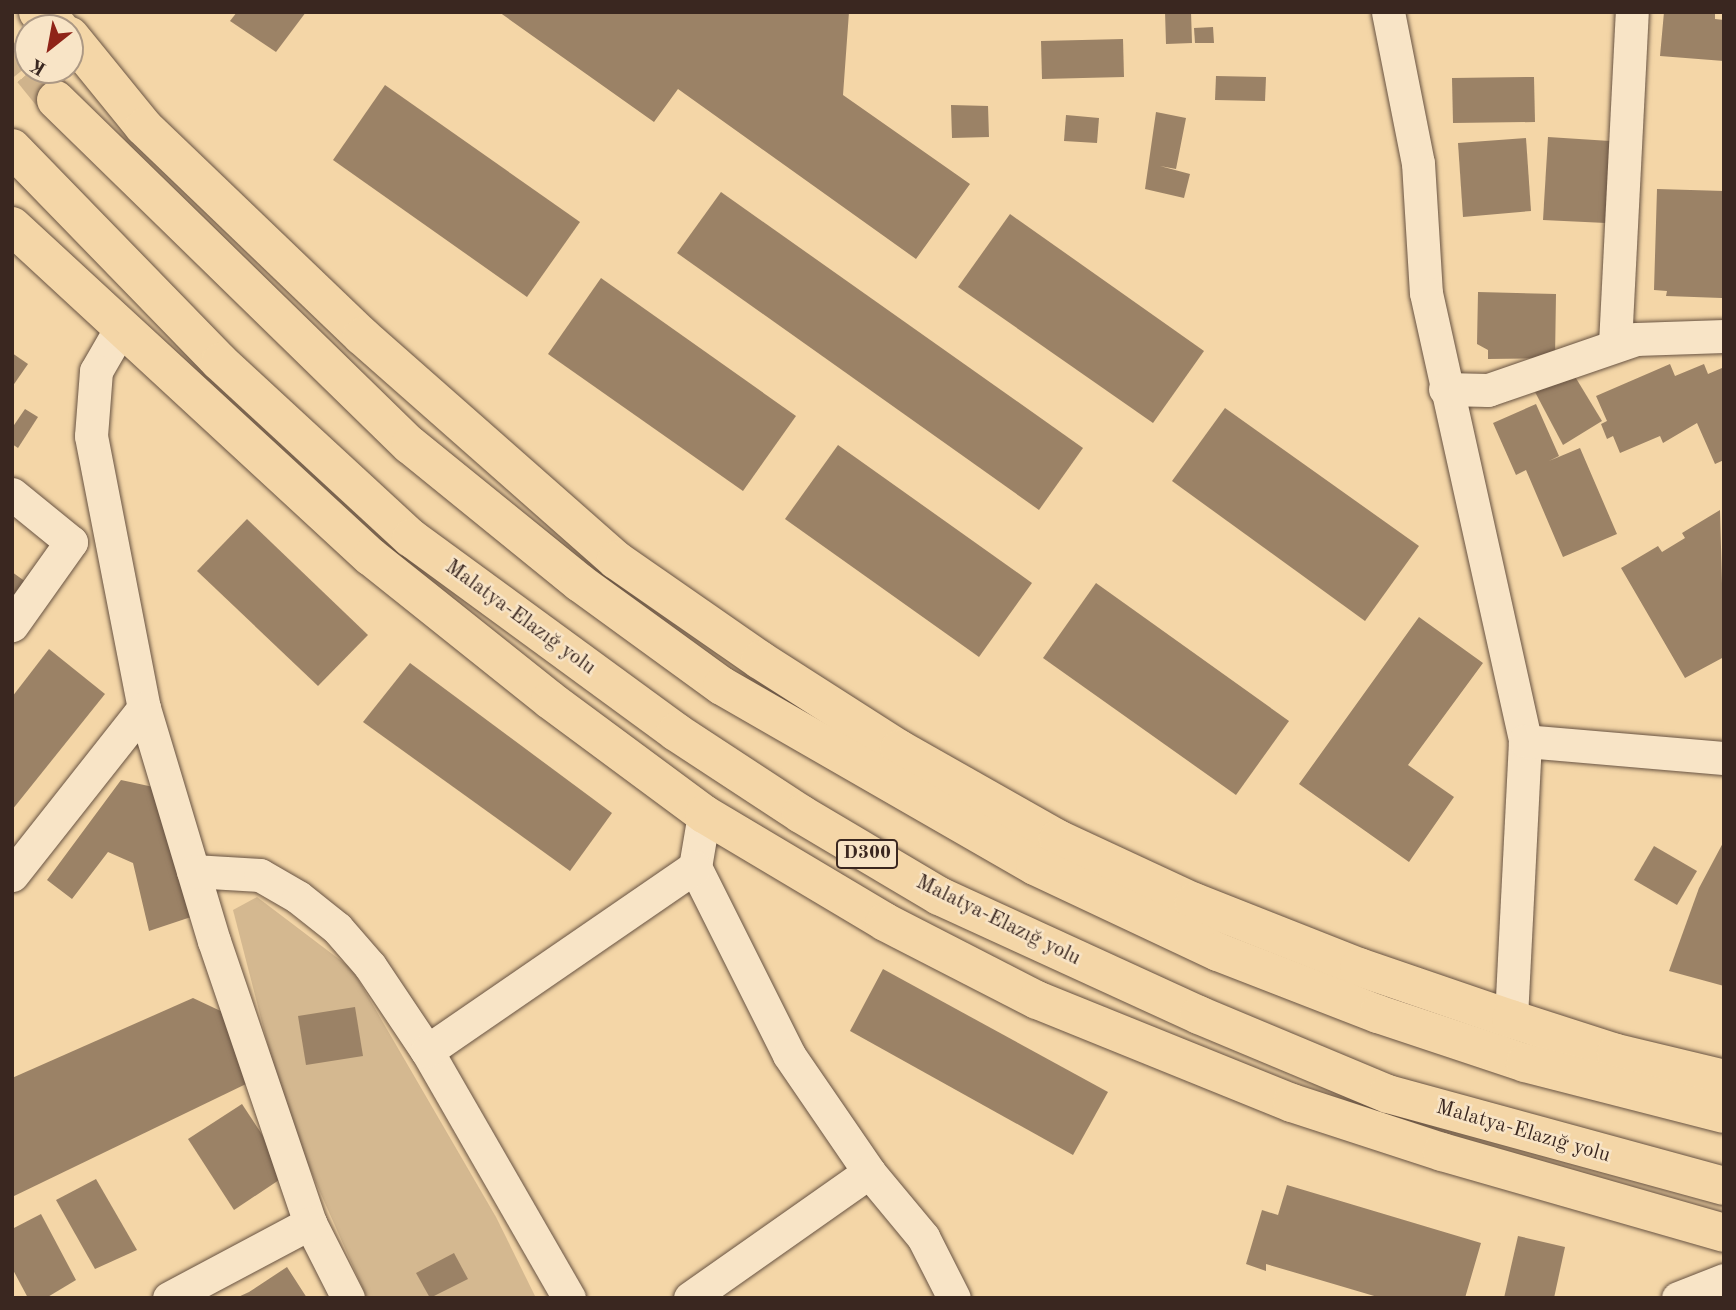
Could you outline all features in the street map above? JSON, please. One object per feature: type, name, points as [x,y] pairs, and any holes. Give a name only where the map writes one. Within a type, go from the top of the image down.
[{"type":"main road","points":[[84,50],[144,127],[362,335],[515,473],[616,559],[760,660],[899,748],[1058,839],[1194,902],[1359,967],[1511,1019],[1616,1053],[1724,1079]]},
{"type":"main road","points":[[56,100],[271,314],[410,445],[580,583],[722,686],[878,779],[1035,866],[1218,952],[1378,1014],[1513,1059],[1673,1104],[1724,1114]]},
{"type":"main road","name":"Malatya-Elazığ yolu","points":[[12,148],[220,362],[411,538],[676,732],[939,896],[1199,1015],[1388,1094],[1724,1186]]},
{"type":"main road","points":[[16,232],[122,326],[371,557],[550,700],[704,814],[885,922],[1037,1000],[1161,1054],[1442,1152],[1724,1233]]},
{"type":"street","points":[[1388,12],[1418,163],[1426,293],[1525,741],[1511,1019]]},
{"type":"street","points":[[1615,344],[1632,12]]},
{"type":"street","points":[[122,326],[96,371],[91,436],[144,708],[193,871],[310,1223],[348,1298]]},
{"type":"street","points":[[1446,390],[1489,390],[1615,344],[1636,339],[1724,336]]},
{"type":"street","points":[[12,494],[71,542],[12,625]]},
{"type":"street","points":[[12,875],[144,708]]},
{"type":"street","points":[[1525,741],[1722,754]]},
{"type":"street","points":[[704,814],[695,867],[789,1055],[869,1172],[923,1237],[954,1298]]},
{"type":"street","points":[[427,1051],[695,867]]},
{"type":"street","points":[[193,871],[260,875],[298,897],[337,928],[370,966],[427,1051],[569,1298]]},
{"type":"street","points":[[690,1298],[869,1172]]},
{"type":"street","points":[[169,1298],[310,1223]]},
{"type":"street","points":[[1678,1298],[1724,1280]]},
{"type":"shaded area","points":[[257,897],[352,969],[496,1217],[536,1298],[367,1298],[286,1115],[233,910]]},
{"type":"building","points":[[237,12],[306,12],[276,52],[230,21]]},
{"type":"building","points":[[499,12],[849,12],[843,95],[970,184],[916,259],[678,89],[654,122]]},
{"type":"building","points":[[1165,12],[1191,12],[1192,43],[1166,44]]},
{"type":"building","points":[[1664,12],[1715,13],[1715,19],[1724,20],[1724,61],[1660,56]]},
{"type":"building","points":[[1213,27],[1214,43],[1195,43],[1194,28]]},
{"type":"building","points":[[1123,39],[1124,77],[1042,79],[1041,41]]},
{"type":"building","points":[[1216,76],[1266,77],[1265,101],[1215,100]]},
{"type":"building","points":[[1534,77],[1535,122],[1453,123],[1452,78]]},
{"type":"building","points":[[385,85],[580,222],[527,297],[333,160]]},
{"type":"building","points":[[951,105],[988,106],[989,137],[952,138]]},
{"type":"building","points":[[1156,112],[1186,118],[1176,169],[1160,166],[1190,174],[1184,198],[1145,189]]},
{"type":"building","points":[[1066,115],[1099,118],[1097,143],[1064,141]]},
{"type":"building","points":[[1548,137],[1610,141],[1606,223],[1543,220]]},
{"type":"building","points":[[1526,138],[1531,211],[1463,217],[1458,143]]},
{"type":"building","points":[[1657,189],[1724,191],[1722,298],[1666,296],[1667,291],[1654,290]]},
{"type":"building","points":[[721,192],[1083,448],[1039,510],[677,253]]},
{"type":"building","points":[[1010,214],[1204,351],[1153,423],[958,287]]},
{"type":"building","points":[[601,278],[796,416],[743,491],[548,354]]},
{"type":"building","points":[[1478,292],[1556,294],[1555,358],[1488,359],[1488,350],[1477,344]]},
{"type":"building","points":[[12,353],[28,364],[12,387]]},
{"type":"building","points":[[1670,364],[1675,376],[1704,364],[1708,374],[1722,368],[1724,460],[1715,464],[1697,423],[1663,443],[1660,436],[1620,453],[1613,436],[1607,439],[1601,424],[1607,421],[1596,396]]},
{"type":"building","points":[[1571,370],[1602,421],[1563,445],[1535,392]]},
{"type":"building","points":[[1536,404],[1559,456],[1549,461],[1580,448],[1617,534],[1563,557],[1526,470],[1516,475],[1493,423]]},
{"type":"building","points":[[1225,408],[1419,546],[1365,621],[1172,481]]},
{"type":"building","points":[[25,409],[38,417],[18,448],[12,444],[12,428]]},
{"type":"building","points":[[838,445],[1032,583],[979,657],[785,519]]},
{"type":"building","points":[[1720,510],[1724,657],[1685,678],[1621,568],[1658,546],[1662,552],[1685,538],[1682,533]]},
{"type":"building","points":[[247,519],[368,635],[318,686],[197,571]]},
{"type":"building","points":[[12,572],[26,582],[12,601]]},
{"type":"building","points":[[1096,583],[1289,721],[1236,795],[1043,658]]},
{"type":"building","points":[[1419,617],[1483,663],[1408,765],[1454,797],[1409,862],[1299,784]]},
{"type":"building","points":[[49,649],[105,694],[12,810],[12,697]]},
{"type":"building","points":[[410,663],[612,813],[570,871],[363,722]]},
{"type":"building","points":[[121,780],[158,788],[191,917],[149,931],[133,863],[108,852],[72,899],[47,880]]},
{"type":"building","points":[[1724,841],[1724,986],[1669,971],[1699,888]]},
{"type":"building","points":[[1654,846],[1697,871],[1677,905],[1634,880]]},
{"type":"building","points":[[883,969],[1108,1092],[1073,1155],[850,1031]]},
{"type":"building","points":[[193,998],[227,1014],[246,1084],[12,1197],[12,1078]]},
{"type":"building","points":[[355,1007],[363,1056],[306,1065],[298,1016]]},
{"type":"building","points":[[242,1104],[288,1174],[234,1210],[188,1139]]},
{"type":"building","points":[[96,1179],[137,1250],[95,1269],[56,1200]]},
{"type":"building","points":[[1287,1185],[1481,1243],[1465,1298],[1381,1298],[1266,1264],[1266,1271],[1246,1264],[1262,1210],[1278,1215]]},
{"type":"building","points":[[41,1214],[76,1280],[46,1298],[28,1298],[12,1268],[12,1229]]},
{"type":"building","points":[[1518,1236],[1565,1247],[1554,1298],[1504,1298]]},
{"type":"building","points":[[454,1253],[468,1279],[430,1298],[416,1273]]},
{"type":"building","points":[[287,1267],[307,1298],[236,1298],[249,1292]]},
{"type":"tunnel","points":[[43,84],[56,100]]}]
